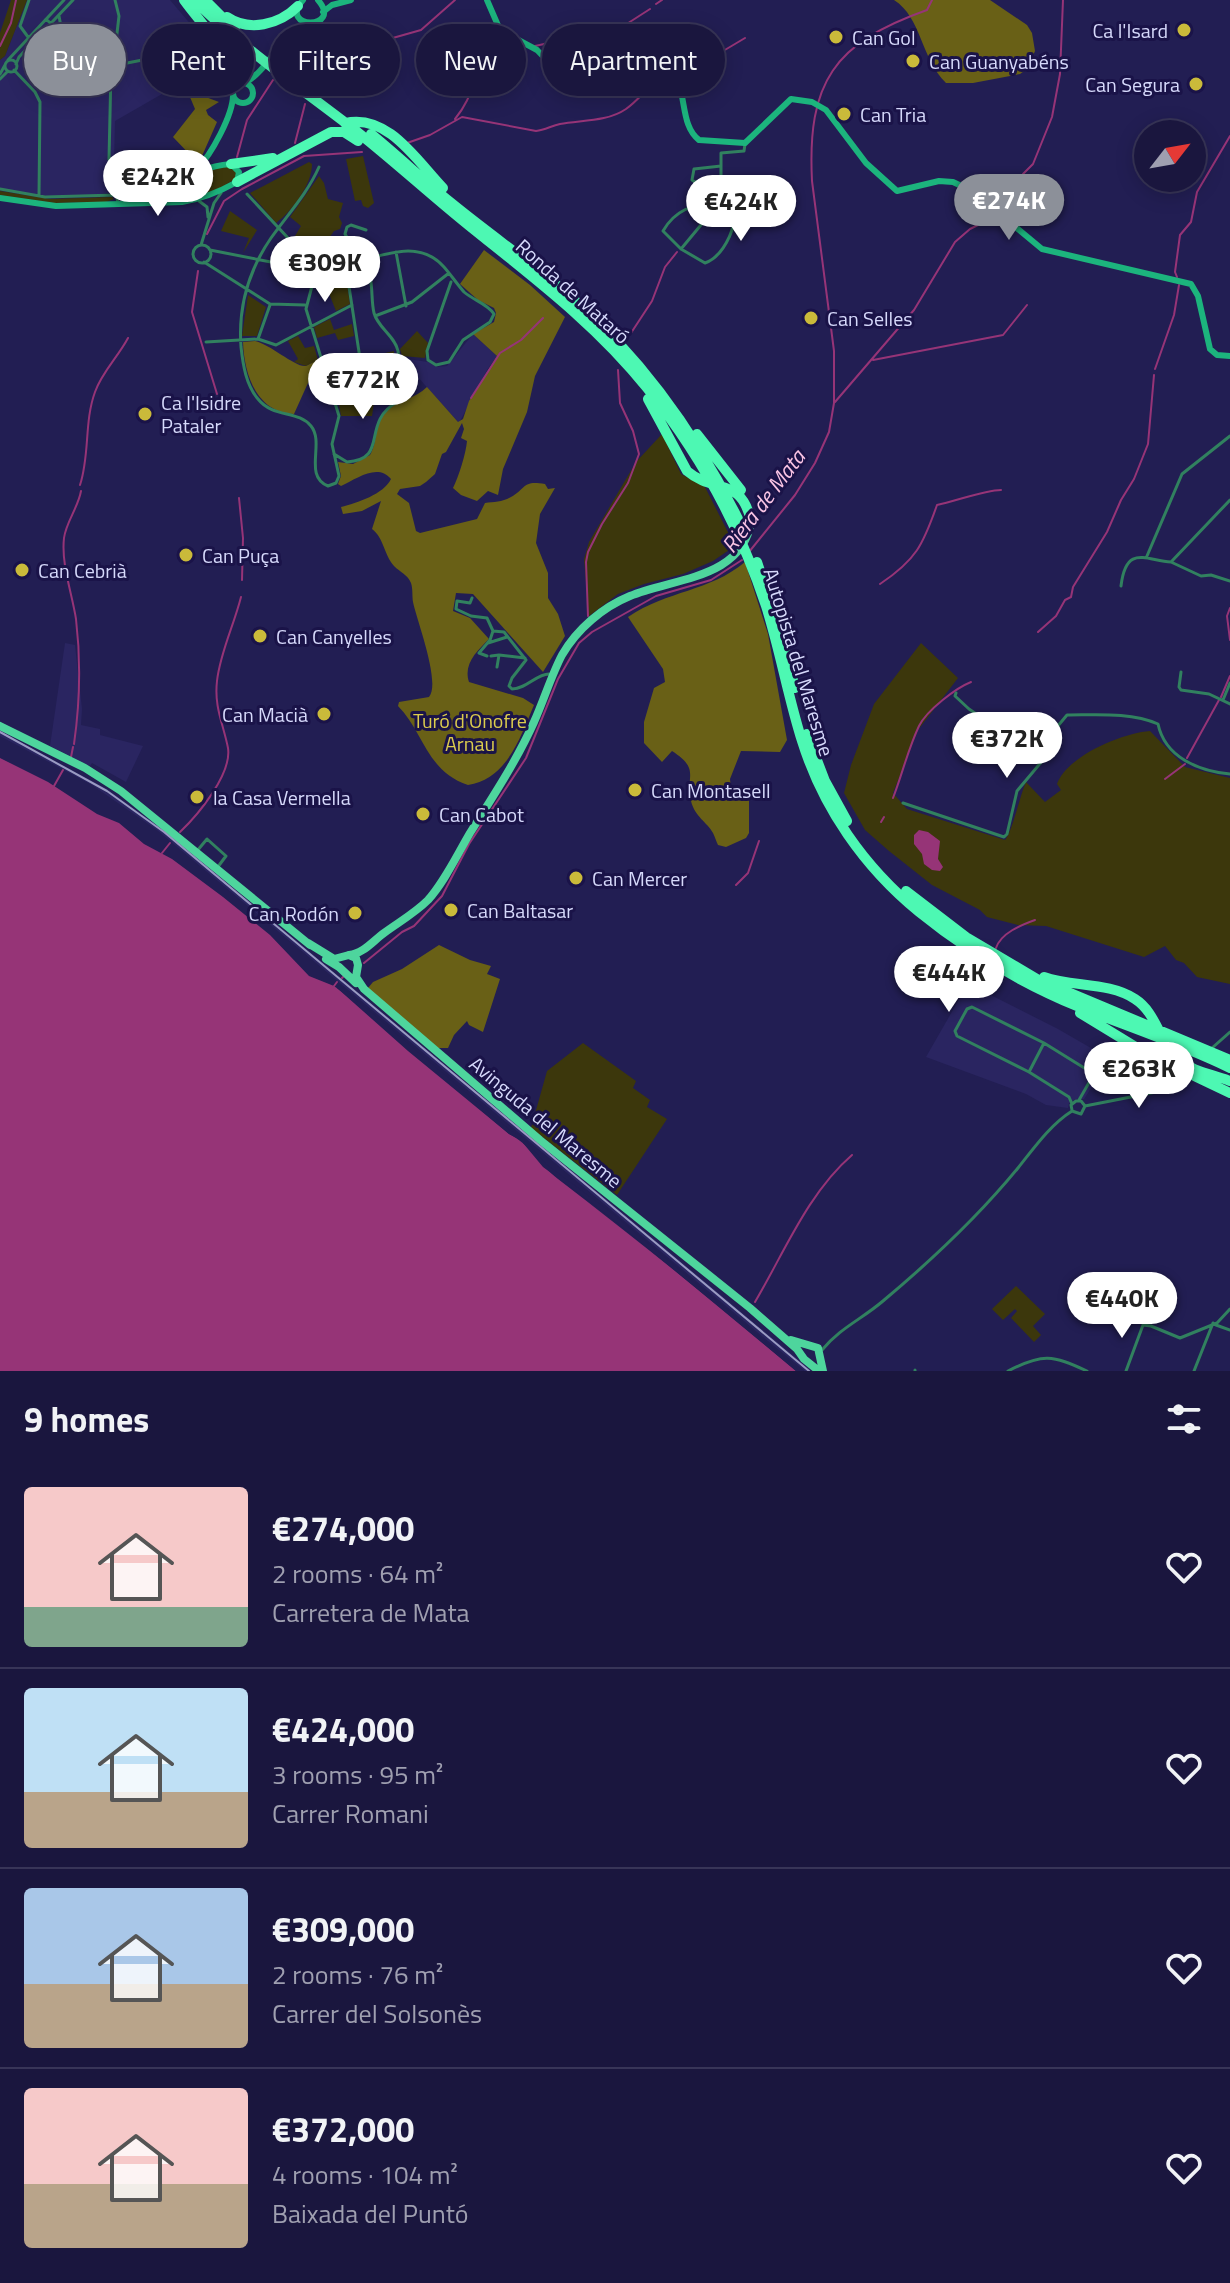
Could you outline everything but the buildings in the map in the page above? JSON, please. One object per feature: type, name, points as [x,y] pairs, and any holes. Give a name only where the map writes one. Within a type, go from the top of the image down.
[{"type":"highway","points":[[184,0],[201,24]]},
{"type":"highway","points":[[194,0],[222,24]]},
{"type":"highway","points":[[207,0],[228,24]]},
{"type":"highway","points":[[207,0],[232,20],[248,26],[273,21],[299,7]]},
{"type":"highway","points":[[254,50],[350,121]]},
{"type":"highway","name":"Ronda de Mataró","points":[[350,121],[571,298],[644,372],[685,427],[752,559]]},
{"type":"highway","name":"Ronda de Mataró","points":[[350,121],[448,209],[527,271],[600,336],[657,401],[712,478]]},
{"type":"highway","points":[[225,165],[277,157],[350,122],[371,123],[396,139],[478,223]]},
{"type":"highway","points":[[232,185],[325,135],[344,132],[443,212],[527,271]]},
{"type":"highway","points":[[600,336],[652,404],[687,471],[695,477],[737,492],[745,501],[751,521]]},
{"type":"highway","points":[[644,372],[679,410],[743,492],[751,521]]},
{"type":"highway","name":"Autopista del Maresme","points":[[752,559],[777,620],[818,766],[858,838],[900,886],[949,926],[984,949],[1064,992],[1200,1054]]},
{"type":"highway","name":"Autopista del Maresme","points":[[752,559],[805,752],[833,812],[865,858],[899,894],[955,939],[1016,977],[1076,1006],[1200,1054],[1230,1060]]},
{"type":"highway","points":[[984,949],[1050,979],[1126,994],[1139,1002],[1153,1019],[1171,1051],[1189,1066],[1230,1081]]},
{"type":"highway","points":[[1016,977],[1144,1052],[1230,1093]]},
{"type":"highway","name":"Autopista del Maresme","points":[[1216,1057],[1230,1068]]},
{"type":"main road","points":[[366,947],[354,973],[342,970],[346,956],[366,947],[431,896],[506,778],[537,717],[566,648],[594,618],[631,595],[690,578],[729,560],[745,543],[751,521]]},
{"type":"main road","name":"Avinguda del Maresme","points":[[0,726],[110,783],[330,958],[356,958],[359,984],[383,1006],[540,1140],[764,1320]]},
{"type":"main road","name":"Avinguda del Maresme","points":[[308,943],[383,1006]]},
{"type":"main road","points":[[764,1320],[792,1341],[811,1345],[820,1355],[821,1371]]},
{"type":"main road","points":[[764,1320],[821,1371]]},
{"type":"main road","points":[[806,1360],[803,1349],[811,1345]]},
{"type":"main road","points":[[806,1360],[816,1361],[820,1355]]},
{"type":"street","points":[[24,32],[20,26],[29,0]]},
{"type":"street","points":[[41,24],[64,0]]},
{"type":"street","points":[[48,17],[54,24],[73,0]]},
{"type":"street","points":[[115,0],[118,24]]},
{"type":"street","points":[[299,7],[301,20],[308,24],[318,22],[323,12],[332,5],[351,0]]},
{"type":"street","points":[[487,0],[500,30],[537,50],[567,80],[582,87],[598,88],[669,69],[676,78],[689,126],[695,136],[708,142],[745,143]]},
{"type":"street","points":[[319,1],[332,5]]},
{"type":"street","points":[[319,1],[323,12]]},
{"type":"street","points":[[0,76],[8,60],[24,42]]},
{"type":"street","points":[[14,70],[24,52]]},
{"type":"street","points":[[8,60],[16,64]]},
{"type":"street","points":[[254,77],[270,60]]},
{"type":"street","points":[[5,65],[8,71]]},
{"type":"street","points":[[0,76],[14,70]]},
{"type":"street","points":[[14,70],[35,92],[41,105],[39,196]]},
{"type":"street","points":[[254,84],[257,75]]},
{"type":"street","points":[[110,96],[109,159],[118,203]]},
{"type":"street","points":[[0,189],[39,196],[116,195],[134,203],[155,197],[201,165],[212,149],[235,96]]},
{"type":"street","points":[[240,96],[241,103]]},
{"type":"street","points":[[230,112],[250,100],[251,96]]},
{"type":"street","points":[[681,249],[714,212],[721,179],[721,153],[744,151],[745,143],[791,99],[812,102],[829,113],[866,163],[897,191],[939,181],[953,182],[974,192],[1042,249],[1191,284],[1198,296],[1213,353],[1230,356]]},
{"type":"street","points":[[212,149],[210,160],[239,172],[232,185],[214,203],[201,245],[194,254],[198,262],[204,262],[270,304],[305,305]]},
{"type":"street","points":[[191,173],[225,165]]},
{"type":"street","points":[[716,203],[679,212],[668,223],[664,234],[681,249],[708,263],[729,238],[735,196],[731,186],[721,179],[692,180],[694,169],[721,166]]},
{"type":"street","points":[[319,167],[304,196],[258,260],[246,289],[241,340],[246,375],[257,398],[276,412],[301,418],[312,427],[316,440],[315,465],[320,481],[328,486],[338,480],[332,441],[339,416],[305,305],[319,262]]},
{"type":"street","points":[[174,185],[173,196],[182,202]]},
{"type":"street","points":[[0,198],[51,205],[182,202],[232,185]]},
{"type":"street","points":[[247,194],[298,250],[319,262],[337,269],[396,252],[410,250],[426,254],[438,261],[453,282],[473,299],[492,310],[494,316],[463,340],[449,362],[436,365],[428,360],[427,351],[453,282]]},
{"type":"street","points":[[194,200],[206,204],[208,221]]},
{"type":"street","points":[[366,230],[349,225],[345,234],[364,250],[367,259]]},
{"type":"street","points":[[201,245],[210,250],[258,260],[295,264],[319,262]]},
{"type":"street","points":[[204,262],[211,256],[210,250]]},
{"type":"street","points":[[396,252],[406,306]]},
{"type":"street","points":[[333,452],[340,460],[347,462],[368,455],[374,447],[374,430],[380,416],[397,402],[394,389],[397,347],[375,316],[370,278],[363,264]]},
{"type":"street","points":[[332,391],[361,368],[346,267]]},
{"type":"street","points":[[375,316],[406,306],[447,275]]},
{"type":"street","points":[[258,339],[270,304]]},
{"type":"street","points":[[206,342],[258,339],[276,345],[352,305]]},
{"type":"street","points":[[1147,556],[1182,474],[1230,436]]},
{"type":"street","points":[[1171,562],[1230,500]]},
{"type":"street","points":[[1121,586],[1131,562],[1147,556],[1171,562],[1201,576],[1211,575],[1230,581]]},
{"type":"street","points":[[472,598],[470,603],[457,601],[456,608],[471,616],[488,618],[493,631],[479,653],[525,658]]},
{"type":"street","points":[[493,631],[502,631],[525,658],[526,663],[512,678],[511,689],[522,688],[544,674],[553,675]]},
{"type":"street","points":[[488,643],[508,637]]},
{"type":"street","points":[[497,667],[499,655]]},
{"type":"street","points":[[1181,672],[1180,690],[1206,693],[1230,704]]},
{"type":"street","points":[[1223,700],[1230,683]]},
{"type":"street","points":[[956,693],[955,696],[969,709],[1043,760]]},
{"type":"street","points":[[903,803],[1004,837],[1017,791],[1043,760],[1065,716],[1134,717],[1158,724],[1164,742],[1180,759],[1230,774]]},
{"type":"street","name":"Avinguda del Maresme","points":[[197,851],[207,839],[226,856],[217,868]]},
{"type":"street","points":[[1072,1104],[1079,1100],[1094,1074],[1044,1043],[972,1007],[967,1009],[955,1031],[957,1036],[1029,1072],[1069,1097],[1072,1111]]},
{"type":"street","points":[[1200,1054],[1230,1032]]},
{"type":"street","points":[[1029,1072],[1044,1043]]},
{"type":"street","points":[[1085,1106],[1156,1092],[1181,1075]]},
{"type":"street","points":[[1079,1100],[1085,1106]]},
{"type":"street","points":[[1072,1111],[1081,1114],[1085,1106]]},
{"type":"street","points":[[820,1355],[849,1323],[866,1316],[944,1249],[1050,1129],[1072,1111]]},
{"type":"street","points":[[1126,1371],[1143,1325],[1180,1338],[1217,1323],[1230,1309]]},
{"type":"street","points":[[1213,1323],[1230,1330]]},
{"type":"street","points":[[1194,1371],[1213,1323]]},
{"type":"street","points":[[811,1345],[830,1341]]},
{"type":"street","points":[[1008,1371],[1026,1362],[1053,1358],[1087,1371]]},
{"type":"street","points":[[1070,1371],[1072,1364]]},
{"type":"shaded area","points":[[11,0],[27,0],[5,56],[0,60],[0,33]]},
{"type":"shaded area","points":[[27,0],[170,0],[190,24],[142,24],[142,96],[159,96],[115,121],[114,164],[119,192],[60,198],[0,189],[0,60],[5,56]]},
{"type":"shaded area","points":[[363,156],[374,203],[368,208],[363,206],[361,200],[355,201],[346,159]]},
{"type":"shaded area","points":[[309,162],[312,164],[311,172],[305,189],[276,223],[250,193]]},
{"type":"shaded area","points":[[224,166],[237,169],[237,178],[212,193],[179,200],[174,196],[176,185],[181,181]]},
{"type":"shaded area","points":[[319,176],[328,199],[343,203],[340,229],[334,231],[327,241],[339,256],[333,264],[303,250],[292,241],[301,226],[290,217]]},
{"type":"shaded area","points":[[0,191],[50,199],[114,199],[106,202],[54,203],[0,195]]},
{"type":"shaded area","points":[[230,211],[257,230],[243,253],[249,238],[221,231]]},
{"type":"shaded area","points":[[336,271],[346,276],[350,304],[336,311],[324,281],[333,279]]},
{"type":"shaded area","points":[[248,295],[266,307],[257,336],[242,336]]},
{"type":"shaded area","points":[[330,319],[334,330],[352,324],[354,336],[338,340],[335,333],[317,338],[314,327]]},
{"type":"shaded area","points":[[417,331],[428,343],[425,358],[402,356],[400,349]]},
{"type":"shaded area","points":[[473,334],[497,356],[459,423],[416,375],[413,381],[398,388],[401,358],[428,362],[437,367],[447,366]]},
{"type":"shaded area","points":[[298,336],[305,348],[314,346],[318,360],[306,366],[294,362],[298,359],[288,341]]},
{"type":"shaded area","points":[[394,351],[393,375],[376,378],[372,356]]},
{"type":"shaded area","points":[[347,383],[352,394],[362,400],[375,396],[372,416],[341,416],[337,394]]},
{"type":"shaded area","points":[[662,434],[681,474],[705,487],[735,546],[713,561],[683,574],[618,594],[589,616],[584,559],[589,542],[636,462]]},
{"type":"shaded area","points":[[65,643],[75,645],[81,725],[100,729],[100,735],[143,746],[126,782],[92,763],[90,766],[50,746]]},
{"type":"shaded area","points":[[921,643],[958,678],[918,730],[893,793],[907,809],[1005,840],[1026,782],[1045,802],[1061,790],[1057,784],[1063,774],[1083,755],[1111,741],[1150,731],[1185,767],[1230,778],[1230,984],[1197,977],[1184,963],[1176,960],[1165,946],[1144,957],[1046,926],[1018,925],[987,917],[980,910],[932,885],[865,830],[844,793],[851,765],[874,704]]},
{"type":"shaded area","points":[[0,731],[107,789],[165,831],[812,1371],[805,1371],[768,1341],[157,830],[92,785],[0,736]]},
{"type":"shaded area","points":[[0,758],[48,782],[97,814],[119,823],[144,844],[172,859],[223,897],[270,935],[309,976],[342,992],[523,1143],[558,1179],[796,1371],[0,1371]]},
{"type":"shaded area","points":[[919,830],[928,832],[940,841],[938,859],[943,867],[940,871],[924,864],[922,854],[914,844],[914,835]]},
{"type":"shaded area","points":[[973,975],[975,987],[1110,1059],[1084,1099],[1076,1099],[1069,1103],[1068,1108],[1046,1105],[1026,1094],[926,1057]]},
{"type":"shaded area","points":[[583,1043],[636,1081],[633,1088],[650,1100],[647,1107],[667,1119],[617,1195],[531,1128],[547,1071]]},
{"type":"shaded area","points":[[1016,1286],[1045,1314],[1033,1326],[1041,1335],[1034,1342],[1011,1318],[1017,1311],[1015,1309],[1003,1320],[992,1309]]},
{"type":"green space","points":[[894,0],[990,0],[1027,25],[1032,33],[1035,51],[1027,69],[1020,74],[973,83],[946,83],[931,62],[910,17]]},
{"type":"green space","points":[[190,96],[203,96],[219,102],[206,110],[217,122],[202,156],[196,161],[173,137],[195,109]]},
{"type":"green space","name":"Turó d'Onofre Arnau","points":[[484,250],[565,317],[535,376],[527,412],[503,469],[498,495],[488,491],[477,501],[453,488],[467,441],[461,438],[462,423],[442,454],[435,474],[420,486],[400,489],[397,494],[409,503],[416,531],[420,533],[477,519],[485,503],[508,499],[528,484],[545,484],[548,489],[555,488],[540,514],[536,543],[548,573],[548,598],[558,614],[565,636],[543,672],[473,594],[456,593],[453,611],[470,618],[489,639],[470,664],[469,682],[523,698],[534,705],[517,743],[502,766],[493,775],[468,785],[454,779],[434,761],[398,706],[399,702],[429,697],[432,679],[411,583],[391,562],[372,529],[381,501],[362,511],[343,514],[341,507],[376,493],[391,479],[380,472],[373,472],[341,486],[338,484],[341,476],[338,462],[353,464],[370,455],[386,411],[427,387],[458,422],[463,419],[469,401],[497,356],[473,334],[494,322],[494,308],[478,300],[460,284]]},
{"type":"green space","points":[[255,341],[302,366],[318,360],[322,371],[308,383],[294,414],[270,407],[255,389],[246,366],[243,342]]},
{"type":"green space","points":[[745,562],[768,634],[787,740],[780,752],[741,751],[730,779],[731,789],[749,792],[749,833],[746,838],[726,847],[718,845],[713,833],[693,807],[686,763],[672,751],[662,762],[644,743],[644,722],[654,688],[665,682],[663,669],[628,617],[658,601],[717,579]]},
{"type":"green space","points":[[439,945],[491,966],[487,974],[500,979],[483,1032],[467,1021],[454,1035],[448,1048],[438,1048],[368,988],[373,982],[402,969]]},
{"type":"pier","points":[[339,985],[511,1131],[522,1136],[520,1140],[408,1051],[337,988]]},
{"type":"pier","points":[[525,1140],[546,1164],[613,1214],[800,1371],[796,1371],[610,1217],[543,1167],[523,1143]]},
{"type":"waterway","points":[[0,46],[11,23],[16,0]]},
{"type":"waterway","points":[[400,36],[421,30],[455,0]]},
{"type":"waterway","points":[[656,4],[662,0]]},
{"type":"waterway","name":"Riera de Mata","points":[[749,552],[795,495],[815,463],[829,432],[834,403],[834,351],[812,181],[815,117],[822,92],[833,71],[848,53],[869,37],[927,10],[932,0]]},
{"type":"waterway","points":[[1000,209],[1033,164],[1052,117],[1060,74],[1063,0]]},
{"type":"waterway","points":[[535,46],[622,27],[650,9]]},
{"type":"waterway","points":[[725,50],[745,38]]},
{"type":"waterway","points":[[237,157],[247,120],[270,85]]},
{"type":"waterway","points":[[455,119],[469,96]]},
{"type":"waterway","points":[[407,143],[430,135],[462,117],[536,131],[611,116],[626,109],[640,96]]},
{"type":"waterway","points":[[295,143],[305,104]]},
{"type":"waterway","points":[[1177,277],[1180,235],[1191,222],[1197,192],[1230,136]]},
{"type":"waterway","points":[[207,234],[224,201],[304,156],[362,152]]},
{"type":"waterway","points":[[835,402],[914,310],[955,242],[970,229],[996,216]]},
{"type":"waterway","points":[[631,333],[652,301],[665,267],[677,252]]},
{"type":"waterway","points":[[198,271],[192,312],[217,394]]},
{"type":"waterway","points":[[1155,369],[1174,315],[1179,285]]},
{"type":"waterway","points":[[873,360],[1003,335],[1027,305]]},
{"type":"waterway","points":[[471,398],[500,353],[521,340],[543,318]]},
{"type":"waterway","points":[[80,485],[95,392],[128,338]]},
{"type":"waterway","points":[[588,616],[588,552],[628,483],[639,454],[633,431],[620,403],[618,370]]},
{"type":"waterway","points":[[1038,632],[1071,597],[1073,587],[1107,532],[1134,479],[1148,444],[1154,375]]},
{"type":"waterway","points":[[880,584],[917,550],[937,505],[1001,490]]},
{"type":"waterway","points":[[74,744],[79,697],[79,650],[63,548],[65,532],[81,491]]},
{"type":"waterway","points":[[239,498],[243,538],[242,580]]},
{"type":"waterway","name":"Riera de Mata","points":[[364,963],[414,926],[442,896],[469,844],[526,758],[558,679],[579,643],[592,632],[656,596],[711,580],[742,560]]},
{"type":"waterway","points":[[180,832],[212,793],[225,770],[228,748],[216,690],[221,660],[241,597]]},
{"type":"waterway","points":[[1230,608],[1227,616],[1230,640]]},
{"type":"waterway","points":[[1221,697],[1230,676]]},
{"type":"waterway","points":[[893,798],[923,720],[942,700],[971,682]]},
{"type":"waterway","points":[[1187,758],[1219,700]]},
{"type":"waterway","points":[[71,757],[73,747]]},
{"type":"waterway","points":[[1165,779],[1185,764]]},
{"type":"waterway","points":[[54,786],[63,770]]},
{"type":"waterway","points":[[881,822],[884,817]]},
{"type":"waterway","points":[[736,885],[748,873],[759,841]]},
{"type":"waterway","points":[[162,853],[170,843]]},
{"type":"waterway","points":[[996,948],[1007,934],[1035,920]]},
{"type":"waterway","name":"Riera de Mata","points":[[334,986],[337,982]]},
{"type":"waterway","points":[[755,1302],[810,1205],[836,1170],[852,1155]]},
{"type":"railway","points":[[0,732],[107,791],[164,832],[809,1371]]},
{"type":"place","name":"Ca l'Isard","points":[[1184,30]]},
{"type":"place","name":"Can Gol","points":[[836,37]]},
{"type":"place","name":"Can Guanyabéns","points":[[913,61]]},
{"type":"place","name":"Can Segura","points":[[1196,84]]},
{"type":"place","name":"Can Tria","points":[[844,114]]},
{"type":"place","name":"Can Selles","points":[[811,318]]},
{"type":"place","name":"Ca l'Isidre Pataler","points":[[145,414]]},
{"type":"place","name":"Can Puça","points":[[186,555]]},
{"type":"place","name":"Can Cebrià","points":[[22,570]]},
{"type":"place","name":"Can Canyelles","points":[[260,636]]},
{"type":"place","name":"Can Macià","points":[[324,714]]},
{"type":"place","name":"Can Montasell","points":[[635,790]]},
{"type":"place","name":"la Casa Vermella","points":[[197,797]]},
{"type":"place","name":"Can Cabot","points":[[423,814]]},
{"type":"place","name":"Can Mercer","points":[[576,878]]},
{"type":"place","name":"Can Baltasar","points":[[451,910]]},
{"type":"place","name":"Can Rodón","points":[[355,913]]}]
